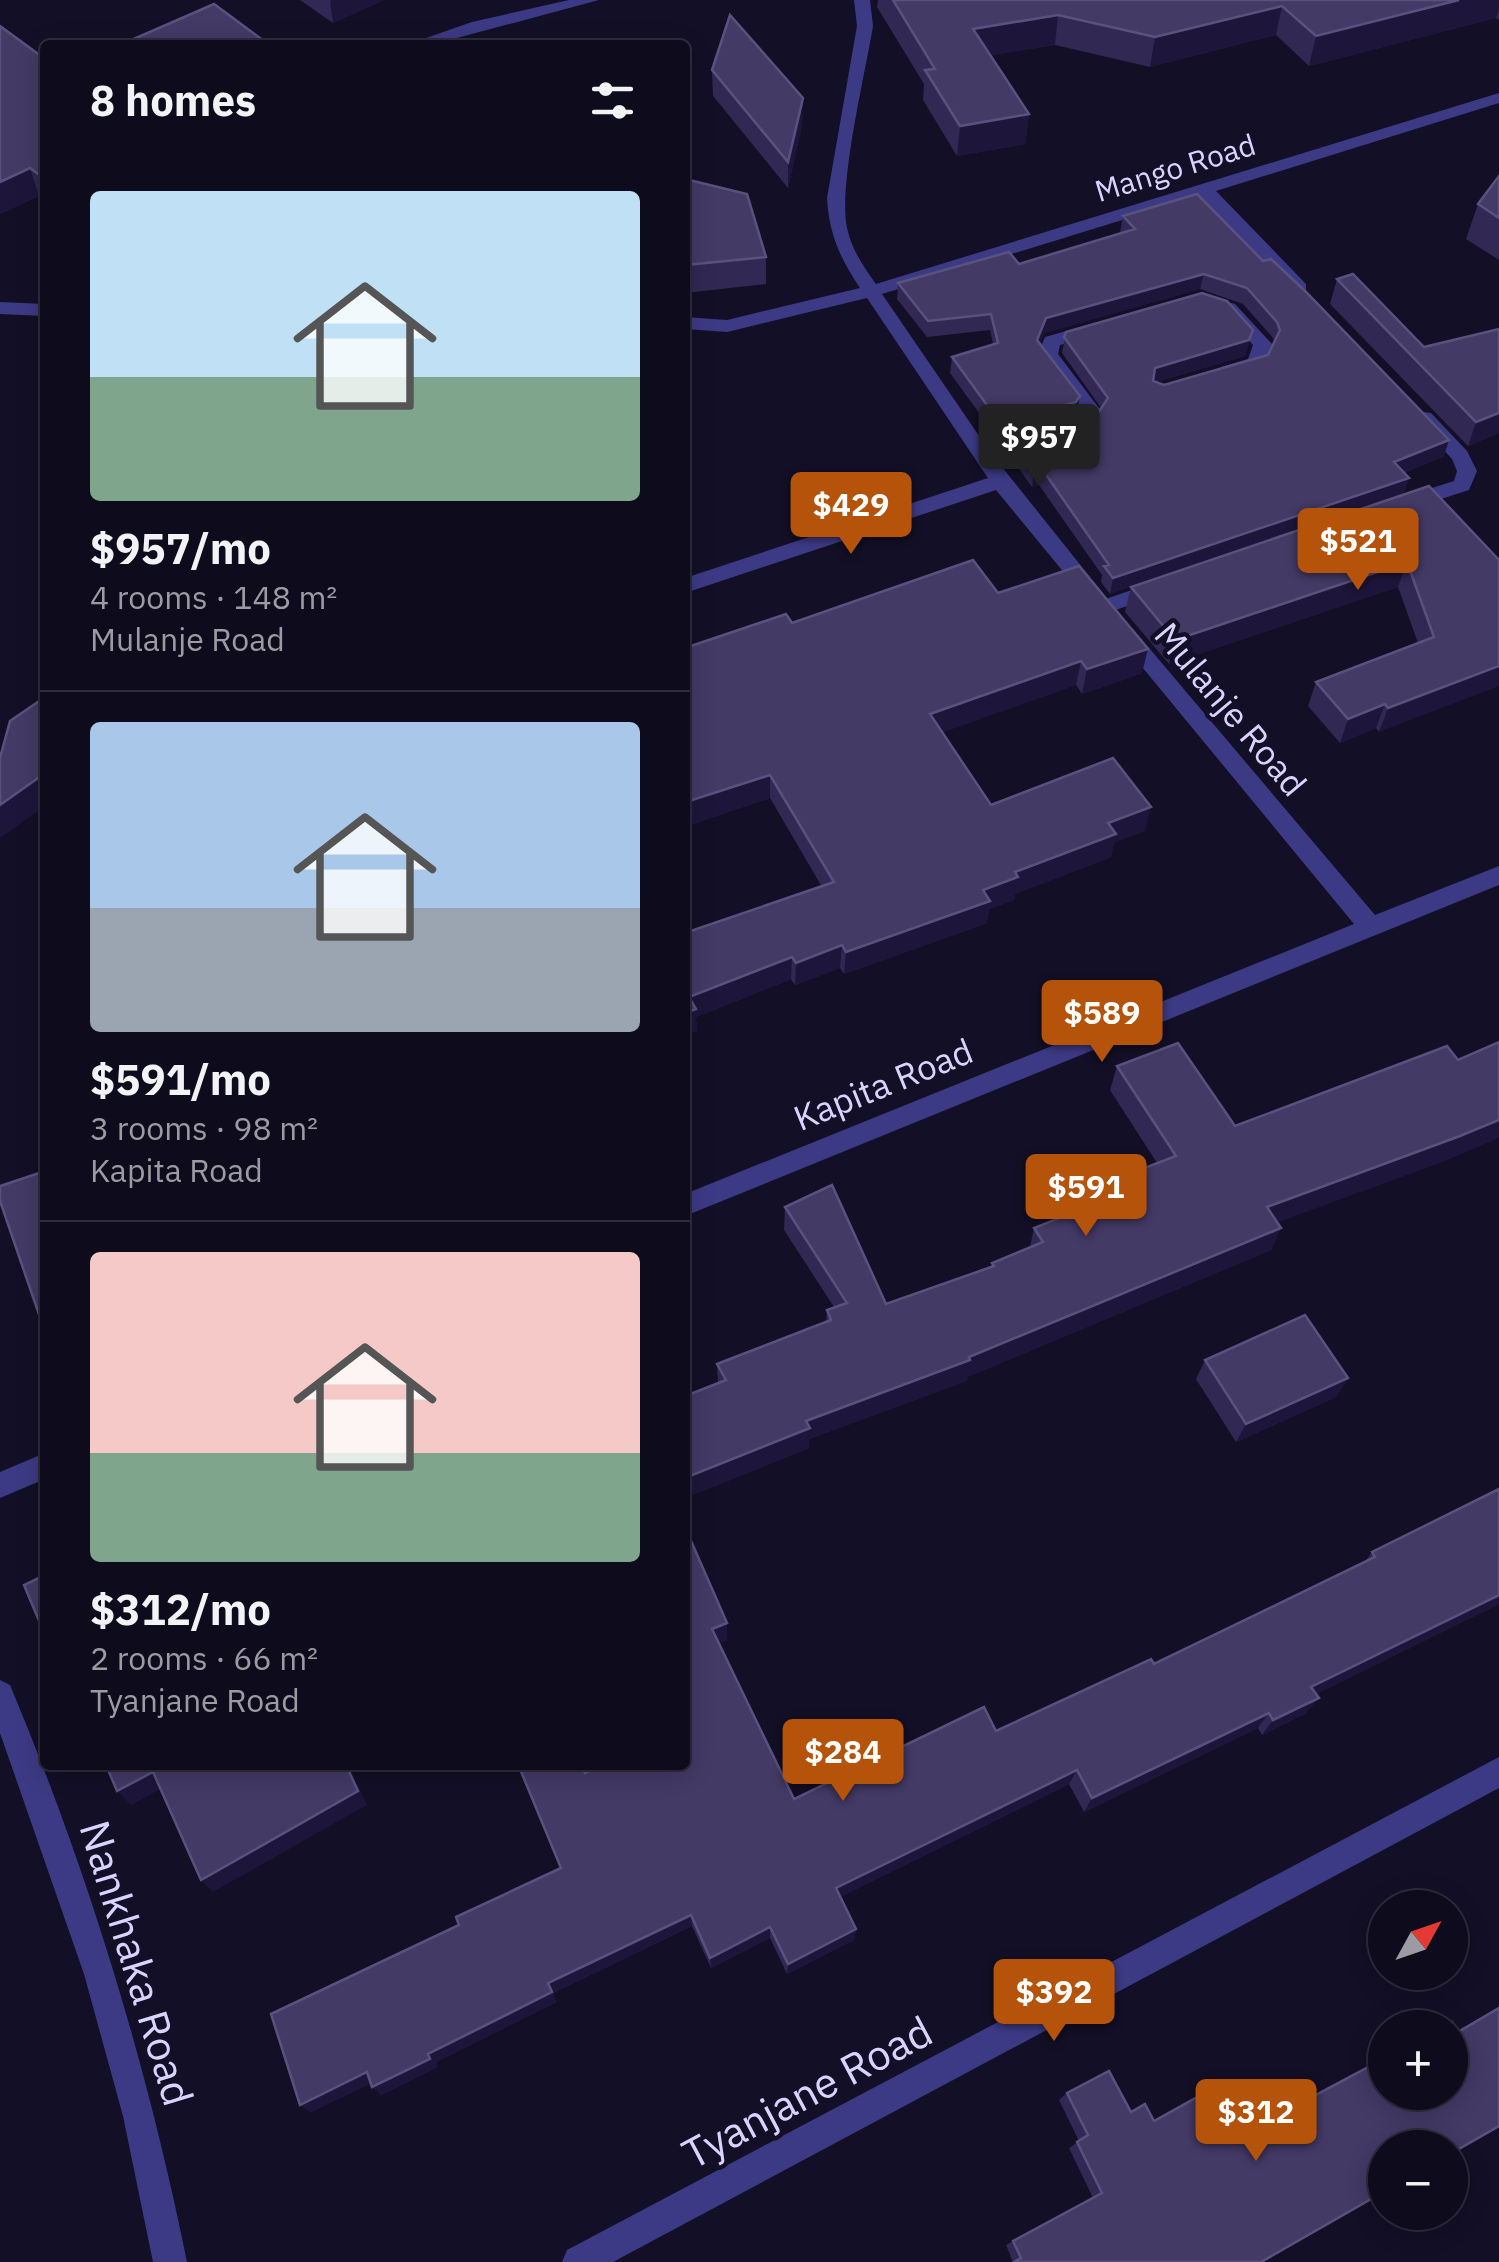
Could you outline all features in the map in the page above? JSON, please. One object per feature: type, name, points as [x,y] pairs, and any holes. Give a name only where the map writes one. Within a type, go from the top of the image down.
[{"type":"street","points":[[429,40],[478,24],[590,0]]},
{"type":"street","name":"Mulanje Road","points":[[862,0],[865,26],[836,198],[838,227],[848,256],[1000,480],[1370,926]]},
{"type":"street","name":"Mango Road","points":[[690,324],[727,326],[869,292],[1499,98]]},
{"type":"street","points":[[1202,187],[1311,300]]},
{"type":"street","points":[[1216,304],[1233,310],[1262,344],[1256,363],[1218,374]]},
{"type":"street","points":[[0,308],[40,310]]},
{"type":"street","points":[[982,454],[1083,426],[1092,412],[1048,354],[1052,341],[1126,320]]},
{"type":"street","points":[[1387,510],[1462,484],[1467,471],[1460,456],[1406,399]]},
{"type":"street","points":[[690,584],[1000,480]]},
{"type":"street","points":[[1104,607],[1179,581]]},
{"type":"street","name":"Kapita Road","points":[[690,1204],[1499,874]]},
{"type":"street","points":[[0,1485],[40,1468]]},
{"type":"street","name":"Nankhaka Road","points":[[0,1695],[76,1891],[150,2150],[170,2262]]},
{"type":"street","name":"Tyanjane Road","points":[[580,2262],[1499,1772]]},
{"type":"building","points":[[893,0],[1459,0],[1316,36],[1282,6],[1155,37],[1058,15],[973,29],[1029,114],[960,126],[925,70],[935,69]]},
{"type":"building","points":[[214,4],[263,40],[131,40]]},
{"type":"building","points":[[730,15],[803,98],[788,162],[712,70]]},
{"type":"building","points":[[0,26],[40,55],[40,175],[30,168],[0,182]]},
{"type":"building","points":[[1499,176],[1499,218],[1478,204]]},
{"type":"building","points":[[690,180],[747,194],[766,257],[690,265]]},
{"type":"building","points":[[1197,194],[1263,261],[1271,259],[1306,292],[1449,440],[1394,462],[1409,478],[1113,578],[1104,566],[1109,565],[1042,469],[1034,471],[1012,441],[1094,419],[1108,398],[1064,337],[1066,332],[1202,293],[1227,301],[1253,330],[1249,340],[1155,368],[1153,381],[1164,385],[1268,355],[1280,330],[1277,322],[1247,288],[1204,274],[1046,318],[1037,340],[1080,396],[1076,402],[1000,423],[952,357],[998,343],[991,314],[928,321],[898,283],[1009,252],[1019,264],[1135,229],[1123,216]]},
{"type":"building","points":[[1353,274],[1424,347],[1499,329],[1499,413],[1476,422],[1337,279]]},
{"type":"building","points":[[1429,486],[1499,560],[1499,666],[1388,708],[1385,704],[1348,719],[1316,682],[1434,637],[1407,562],[1175,640],[1131,587]]},
{"type":"building","points":[[973,560],[998,593],[1079,566],[1148,649],[1087,669],[1081,661],[930,714],[991,805],[1113,758],[1151,807],[1108,823],[1116,834],[1015,872],[1018,877],[983,890],[990,901],[846,952],[842,945],[796,963],[792,957],[690,997],[690,931],[834,882],[770,775],[690,801],[690,646],[786,614],[792,623]]},
{"type":"building","points":[[40,700],[40,777],[0,805],[0,758],[10,721]]},
{"type":"building","points":[[1499,1042],[1499,1120],[1267,1207],[1281,1228],[969,1357],[970,1360],[806,1421],[810,1428],[690,1476],[690,1394],[726,1380],[717,1364],[831,1320],[827,1310],[847,1303],[785,1207],[832,1185],[886,1304],[994,1266],[992,1263],[1043,1242],[1034,1228],[1132,1189],[1124,1176],[1176,1156],[1117,1066],[1178,1043],[1235,1126],[1447,1046],[1458,1060]]},
{"type":"building","points":[[40,1173],[40,1317],[0,1201],[0,1186]]},
{"type":"building","points":[[1305,1315],[1348,1378],[1246,1424],[1205,1360]]},
{"type":"building","points":[[1499,1489],[1499,1595],[1311,1687],[1319,1698],[1273,1720],[1269,1713],[1092,1798],[1077,1770],[836,1888],[856,1929],[788,1964],[770,1927],[710,1958],[691,1915],[548,1983],[552,1992],[428,2054],[430,2059],[372,2087],[367,2072],[300,2105],[271,2014],[459,1925],[456,1917],[561,1868],[520,1770],[690,1770],[690,1538],[727,1623],[712,1629],[794,1799],[984,1707],[996,1731],[1151,1659],[1154,1664],[1375,1557],[1372,1552]]},
{"type":"building","points":[[40,1577],[40,1623],[24,1585]]},
{"type":"building","points":[[108,1770],[348,1770],[358,1791],[201,1880],[153,1772],[117,1791]]},
{"type":"building","points":[[1499,2008],[1499,2126],[1468,2144],[1468,2130],[1368,2130],[1368,2201],[1261,2262],[1014,2262],[1021,2258],[1013,2241],[1102,2193],[1077,2142],[1088,2135],[1067,2093],[1109,2071],[1131,2112],[1145,2104],[1154,2121],[1201,2095],[1226,2143],[1368,2067],[1368,2110],[1468,2110],[1468,2026]]}]
